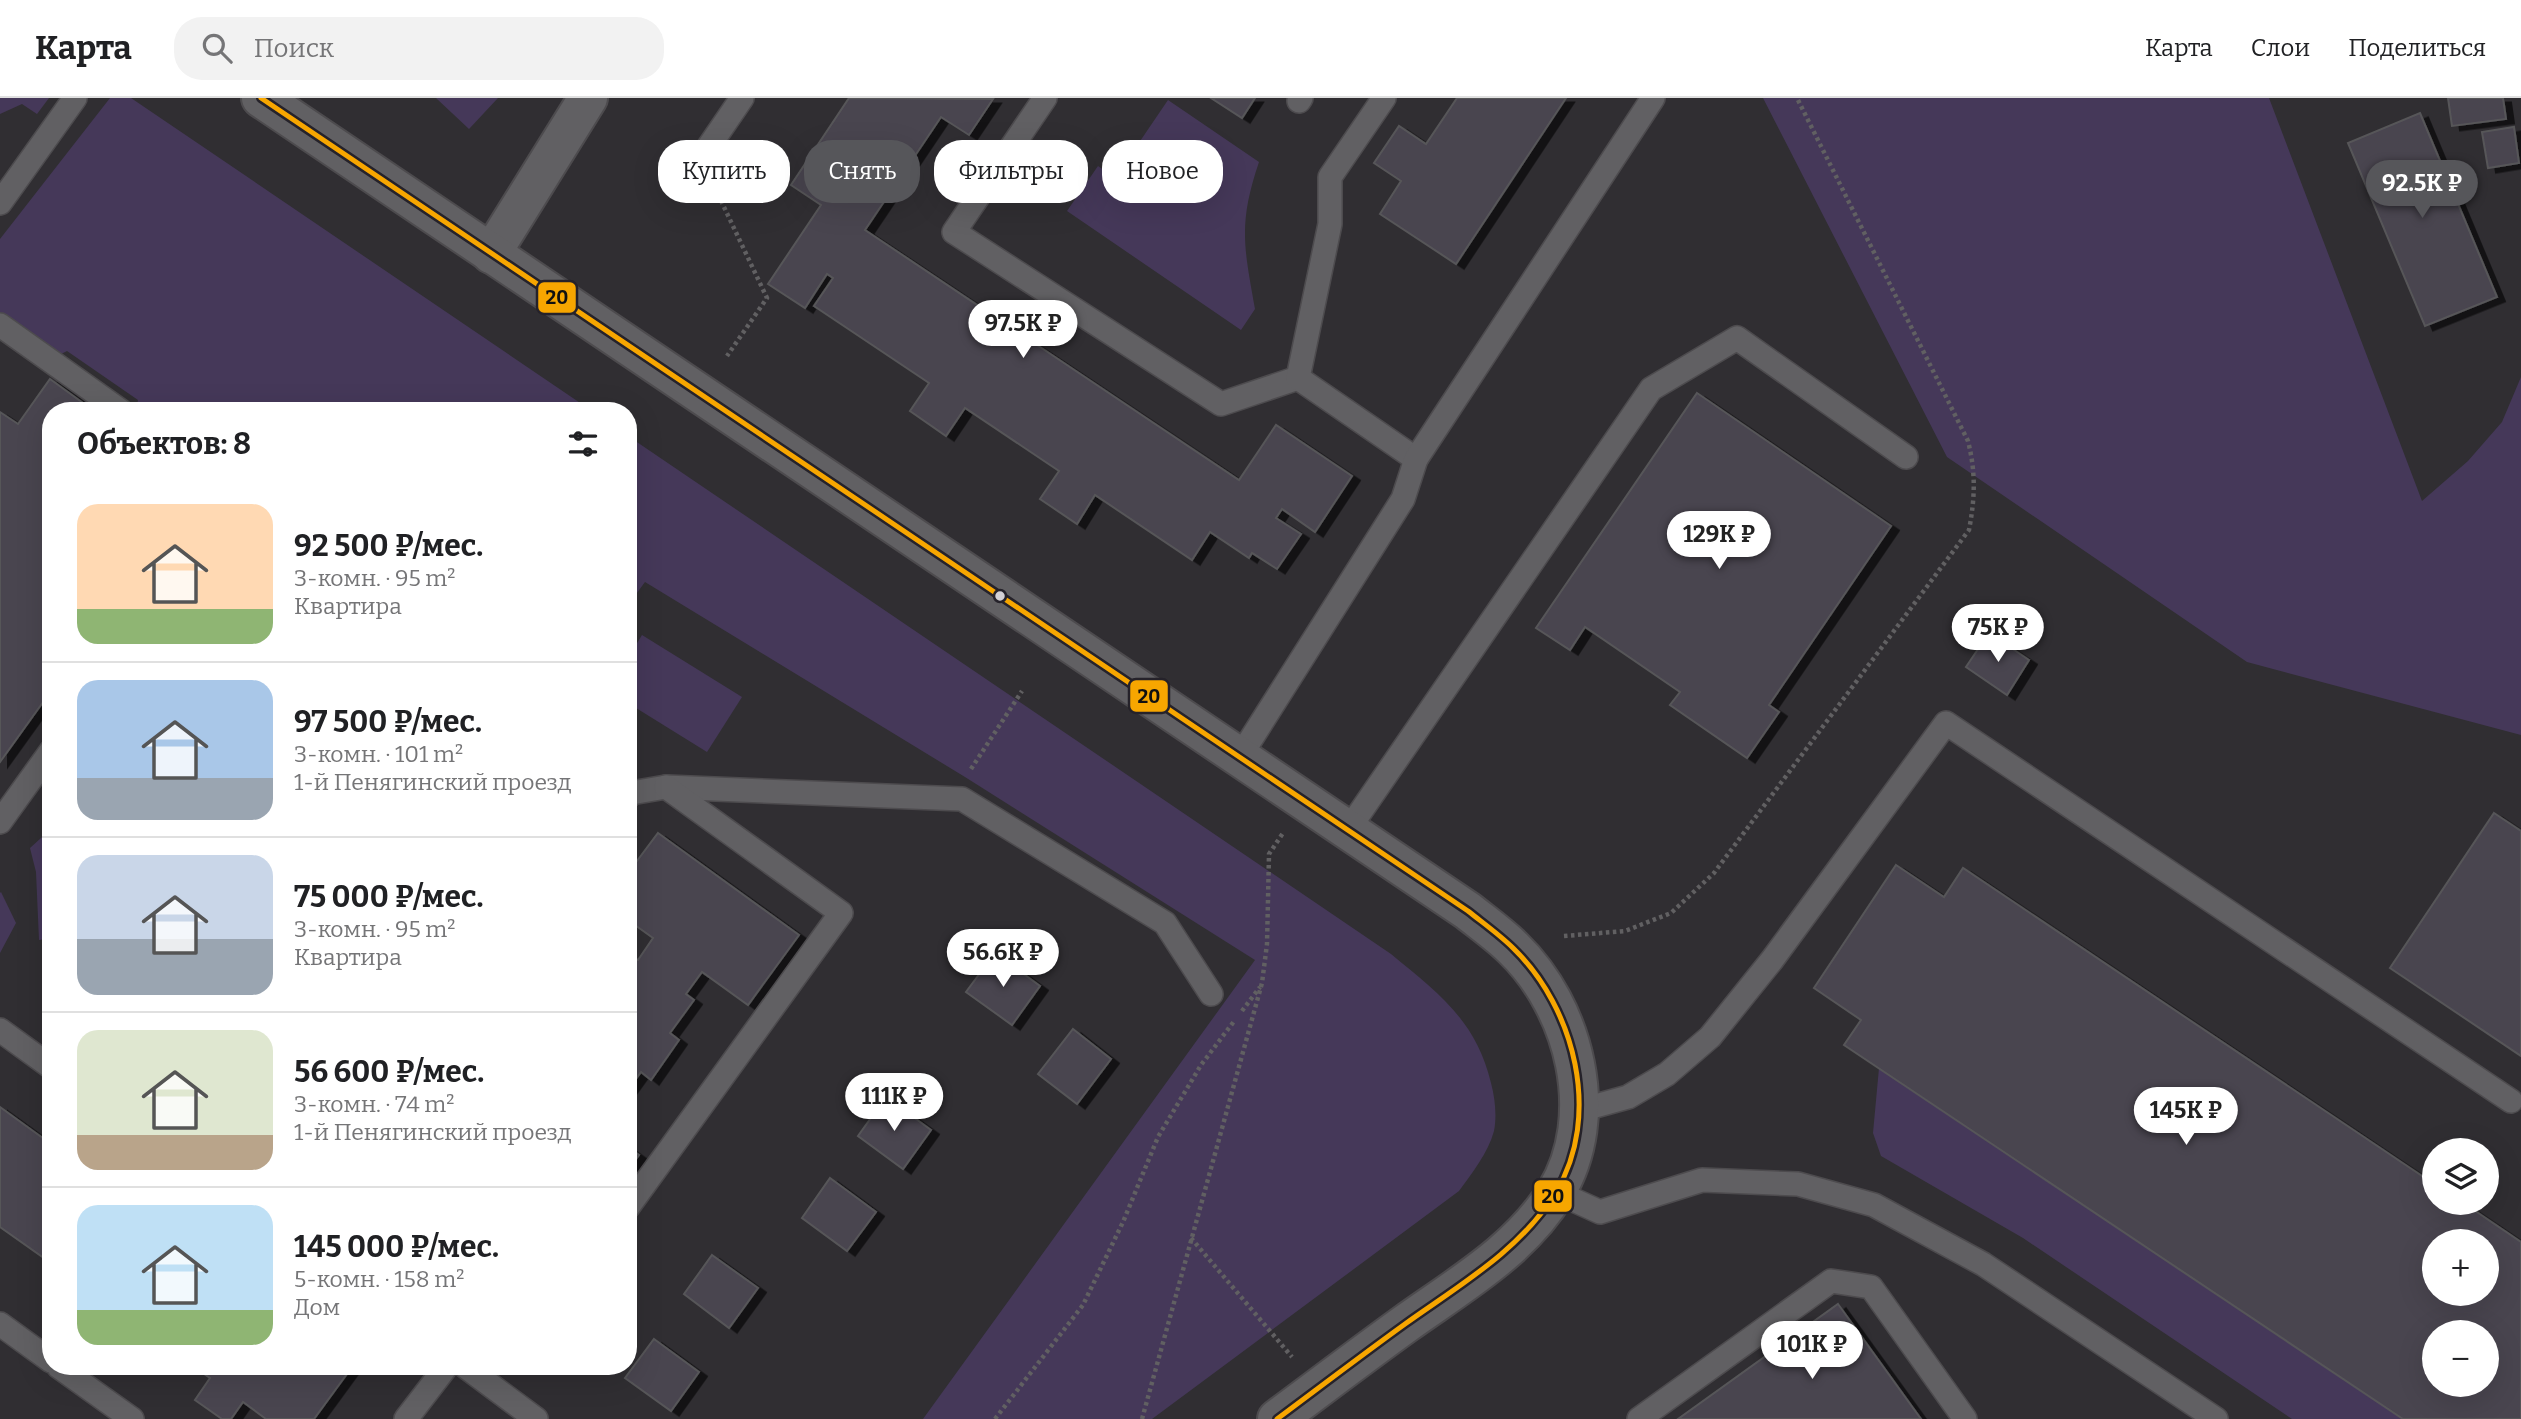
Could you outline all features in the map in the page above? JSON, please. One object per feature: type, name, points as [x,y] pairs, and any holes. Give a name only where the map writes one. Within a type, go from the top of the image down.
[{"type":"street","points":[[261,98],[1468,911],[1514,949],[1540,981],[1563,1024],[1575,1062],[1581,1110],[1570,1159],[1556,1192],[1526,1230],[1490,1264],[1277,1419]]},
{"type":"street","points":[[491,254],[588,98]]},
{"type":"lane","points":[[0,203],[75,98]]},
{"type":"lane","points":[[714,140],[742,98]]},
{"type":"lane","points":[[1045,98],[954,232],[1221,404],[1298,378]]},
{"type":"lane","points":[[1298,378],[1330,224],[1330,177],[1384,98]]},
{"type":"lane","points":[[1239,758],[1404,499],[1416,459],[1653,98]]},
{"type":"lane","points":[[0,325],[108,402]]},
{"type":"lane","points":[[1348,830],[1651,389],[1737,338],[1906,457]]},
{"type":"lane","points":[[1298,378],[1416,459]]},
{"type":"lane","points":[[1581,1110],[1628,1097],[1667,1074],[1710,1037],[1772,960],[1945,723],[2511,1101]]},
{"type":"lane","points":[[0,822],[42,764]]},
{"type":"lane","points":[[637,1195],[841,913],[666,787]]},
{"type":"lane","points":[[637,792],[666,787],[961,799],[1165,923],[1210,994]]},
{"type":"lane","points":[[0,1030],[42,1060]]},
{"type":"lane","points":[[1556,1192],[1600,1212],[1702,1180],[1798,1184],[1874,1205],[1983,1264],[2216,1419]]},
{"type":"lane","points":[[1639,1419],[1831,1280],[1871,1287],[1965,1419]]},
{"type":"lane","points":[[0,1324],[42,1354]]},
{"type":"lane","points":[[68,1375],[106,1411],[132,1419]]},
{"type":"lane","points":[[406,1419],[440,1375]]},
{"type":"lane","points":[[477,1375],[536,1419]]},
{"type":"path","points":[[1564,936],[1625,931],[1671,913],[1714,873],[1969,530],[1976,497],[1975,469],[1968,441],[1797,98]]},
{"type":"path","points":[[722,203],[767,298],[727,356]]},
{"type":"path","points":[[952,799],[1022,691]]},
{"type":"path","points":[[1142,1419],[1262,983],[1267,944],[1269,855],[1286,830]]},
{"type":"path","points":[[995,1419],[1083,1305],[1123,1222],[1158,1137],[1201,1065],[1262,983]]},
{"type":"path","points":[[1191,1238],[1294,1361]]},
{"type":"shaded area","points":[[0,98],[49,98],[37,114],[22,104],[0,114]]},
{"type":"shaded area","points":[[110,98],[131,98],[579,402],[138,402],[67,351],[55,357],[0,318],[0,239]]},
{"type":"shaded area","points":[[436,98],[498,98],[469,129]]},
{"type":"shaded area","points":[[1763,98],[2269,98],[2422,501],[2468,461],[2502,422],[2521,377],[2521,735],[2247,662],[1947,457]]},
{"type":"shaded area","points":[[1168,100],[1259,162],[1248,202],[1245,236],[1255,309],[1241,330],[1067,211],[1073,203],[1088,203],[1088,181],[1098,166],[1102,169],[1102,203],[1223,203],[1223,140],[1141,140]]},
{"type":"shaded area","points":[[637,442],[1391,954],[1439,995],[1465,1025],[1476,1042],[1491,1083],[1495,1107],[1494,1131],[1488,1147],[1459,1191],[1152,1419],[923,1419],[1255,960],[965,777],[645,582],[637,593]]},
{"type":"shaded area","points":[[642,635],[742,697],[707,752],[637,709],[637,643]]},
{"type":"shaded area","points":[[42,837],[42,940],[39,940],[36,872],[30,848]]},
{"type":"shaded area","points":[[0,893],[16,923],[0,953]]},
{"type":"shaded area","points":[[1879,1068],[2403,1419],[2292,1419],[2023,1238],[1881,1156],[1873,1133]]},
{"type":"building","points":[[849,98],[993,99],[969,135],[941,117],[920,148],[920,140],[821,140]]},
{"type":"building","points":[[1211,98],[1255,98],[1242,118]]},
{"type":"building","points":[[1457,98],[1566,98],[1456,264],[1380,214],[1401,181],[1374,163],[1399,126],[1426,144]]},
{"type":"building","points":[[2448,98],[2503,98],[2506,119],[2452,126]]},
{"type":"building","points":[[2420,113],[2497,297],[2425,326],[2348,143]]},
{"type":"building","points":[[2514,127],[2519,163],[2488,168],[2482,132]]},
{"type":"building","points":[[804,166],[804,194],[791,185]]},
{"type":"building","points":[[818,203],[883,203],[865,230],[1239,480],[1276,425],[1352,476],[1315,532],[1282,509],[1276,518],[1301,534],[1277,569],[1252,553],[1249,558],[1210,532],[1192,560],[1095,495],[1077,524],[1040,499],[1059,471],[965,408],[946,436],[910,411],[929,383],[814,306],[833,278],[827,274],[805,308],[768,284],[821,205]]},
{"type":"building","points":[[50,379],[82,402],[42,402],[42,704],[0,762],[0,412],[18,424]]},
{"type":"building","points":[[1697,393],[1891,526],[1769,705],[1779,712],[1747,758],[1670,705],[1680,692],[1585,627],[1570,650],[1536,628]]},
{"type":"building","points":[[1989,633],[2029,660],[2007,695],[1966,667]]},
{"type":"building","points":[[2494,813],[2521,831],[2521,1056],[2390,968]]},
{"type":"building","points":[[658,833],[799,935],[748,1005],[702,972],[686,994],[694,1000],[670,1033],[679,1040],[651,1080],[641,1072],[637,1078],[637,960],[653,938],[637,926],[637,861]]},
{"type":"building","points":[[1896,865],[1944,897],[1963,868],[2422,1176],[2422,1215],[2481,1215],[2521,1242],[2521,1419],[2403,1419],[1844,1045],[1861,1020],[1814,988]]},
{"type":"building","points":[[995,953],[1040,986],[1012,1025],[966,992]]},
{"type":"building","points":[[1073,1029],[1111,1059],[1077,1104],[1038,1074]]},
{"type":"building","points":[[886,1097],[931,1130],[903,1169],[858,1136]]},
{"type":"building","points":[[0,1107],[42,1137],[42,1257],[0,1227]]},
{"type":"building","points":[[830,1178],[876,1212],[847,1251],[802,1218]]},
{"type":"building","points":[[712,1255],[758,1288],[729,1328],[684,1294]]},
{"type":"building","points":[[1838,1304],[1921,1419],[1678,1419]]},
{"type":"building","points":[[654,1339],[699,1372],[671,1411],[625,1378],[627,1375],[637,1375],[637,1362]]},
{"type":"building","points":[[206,1375],[346,1375],[314,1419],[266,1419],[243,1402],[231,1419],[222,1419],[195,1400],[210,1378]]},
{"type":"transit line","name":"20","points":[[261,98],[1468,911],[1508,943],[1535,973],[1566,1032],[1575,1064],[1579,1097],[1577,1130],[1570,1162],[1556,1192],[1525,1232],[1487,1266],[1277,1419]]}]
